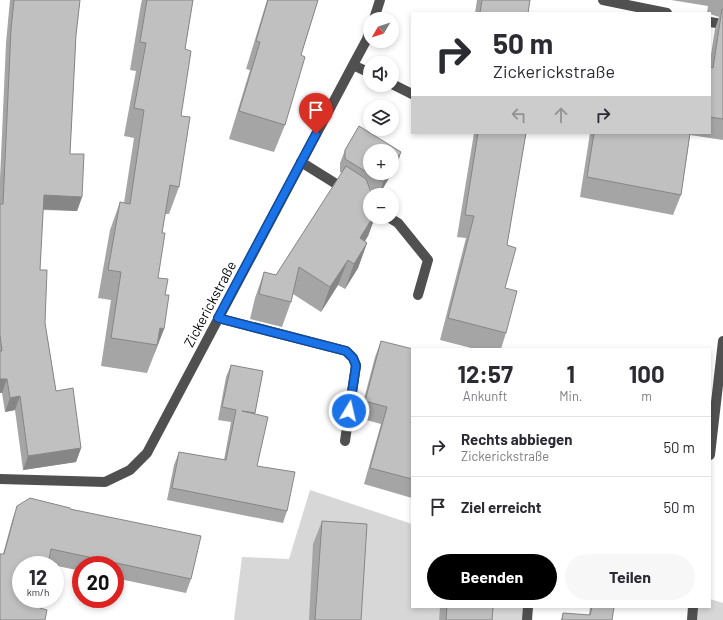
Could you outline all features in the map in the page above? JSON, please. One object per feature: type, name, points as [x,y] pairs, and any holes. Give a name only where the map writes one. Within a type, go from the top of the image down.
[{"type":"street","points":[[376,12],[380,0]]},
{"type":"street","points":[[603,0],[662,12]]},
{"type":"street","points":[[711,22],[723,24]]},
{"type":"street","name":"Zickerickstraße","points":[[0,479],[105,482],[130,470],[147,453],[363,46]]},
{"type":"street","points":[[353,65],[363,70]]},
{"type":"street","points":[[399,88],[411,94]]},
{"type":"street","points":[[301,162],[363,201]]},
{"type":"street","points":[[399,224],[428,260],[418,295]]},
{"type":"street","points":[[218,318],[346,351],[353,358],[356,366],[345,441]]},
{"type":"street","points":[[711,446],[723,342]]},
{"type":"street","points":[[527,620],[528,608]]},
{"type":"street","points":[[692,620],[693,608]]},
{"type":"shaded area","points":[[310,490],[411,524],[411,608],[528,608],[527,620],[234,620],[242,557],[289,559]]},
{"type":"shaded area","points":[[711,599],[723,603],[723,620],[692,620],[693,608],[711,608]]},
{"type":"building","points":[[14,0],[80,0],[76,35],[70,154],[84,154],[82,197],[44,195],[40,270],[47,270],[45,323],[56,391],[73,388],[81,448],[28,456],[20,396],[10,398],[7,379],[0,379],[0,351],[2,351],[0,335],[0,204],[3,204],[11,29]]},
{"type":"building","points":[[147,0],[193,0],[185,49],[191,51],[181,116],[190,117],[179,187],[170,185],[162,233],[165,233],[158,278],[168,279],[165,295],[169,295],[164,329],[160,328],[157,345],[111,338],[121,272],[108,270],[120,202],[130,204],[144,110],[134,108],[146,43],[140,42]]},
{"type":"building","points":[[268,0],[318,0],[301,55],[305,57],[285,125],[239,111],[260,42],[256,41]]},
{"type":"building","points":[[482,0],[530,0],[528,12],[480,12]]},
{"type":"building","points":[[723,9],[723,119],[711,117],[711,67],[713,68]]},
{"type":"building","points":[[359,126],[363,128],[363,136],[375,136],[388,144],[363,144],[363,170],[345,159],[345,150]]},
{"type":"building","points":[[478,134],[526,134],[507,245],[516,248],[505,288],[517,291],[506,333],[448,318],[474,216],[465,215]]},
{"type":"building","points":[[594,134],[690,134],[681,195],[587,177]]},
{"type":"building","points":[[346,166],[363,177],[363,180],[366,180],[369,188],[363,188],[363,224],[369,224],[360,238],[367,243],[354,264],[348,260],[330,287],[299,267],[291,302],[259,294],[264,272],[276,275]]},
{"type":"building","points":[[381,341],[411,348],[411,479],[370,468],[387,407],[365,401]]},
{"type":"building","points":[[231,365],[263,371],[255,413],[242,411],[268,417],[257,466],[295,472],[287,511],[172,488],[179,452],[226,460],[236,410],[222,407]]},
{"type":"building","points":[[30,498],[70,509],[201,536],[191,579],[124,565],[124,556],[84,556],[51,549],[50,556],[12,556],[12,608],[40,608],[47,610],[45,620],[0,620],[0,554],[4,554],[17,506]]},
{"type":"building","points":[[322,521],[367,524],[361,620],[315,620]]},
{"type":"building","points":[[447,608],[493,608],[492,620],[446,620]]},
{"type":"building","points":[[592,608],[614,608],[612,620],[562,620],[563,613],[590,615]]},
{"type":"route","points":[[316,134],[218,318],[346,351],[353,358],[356,366],[349,411]]}]
